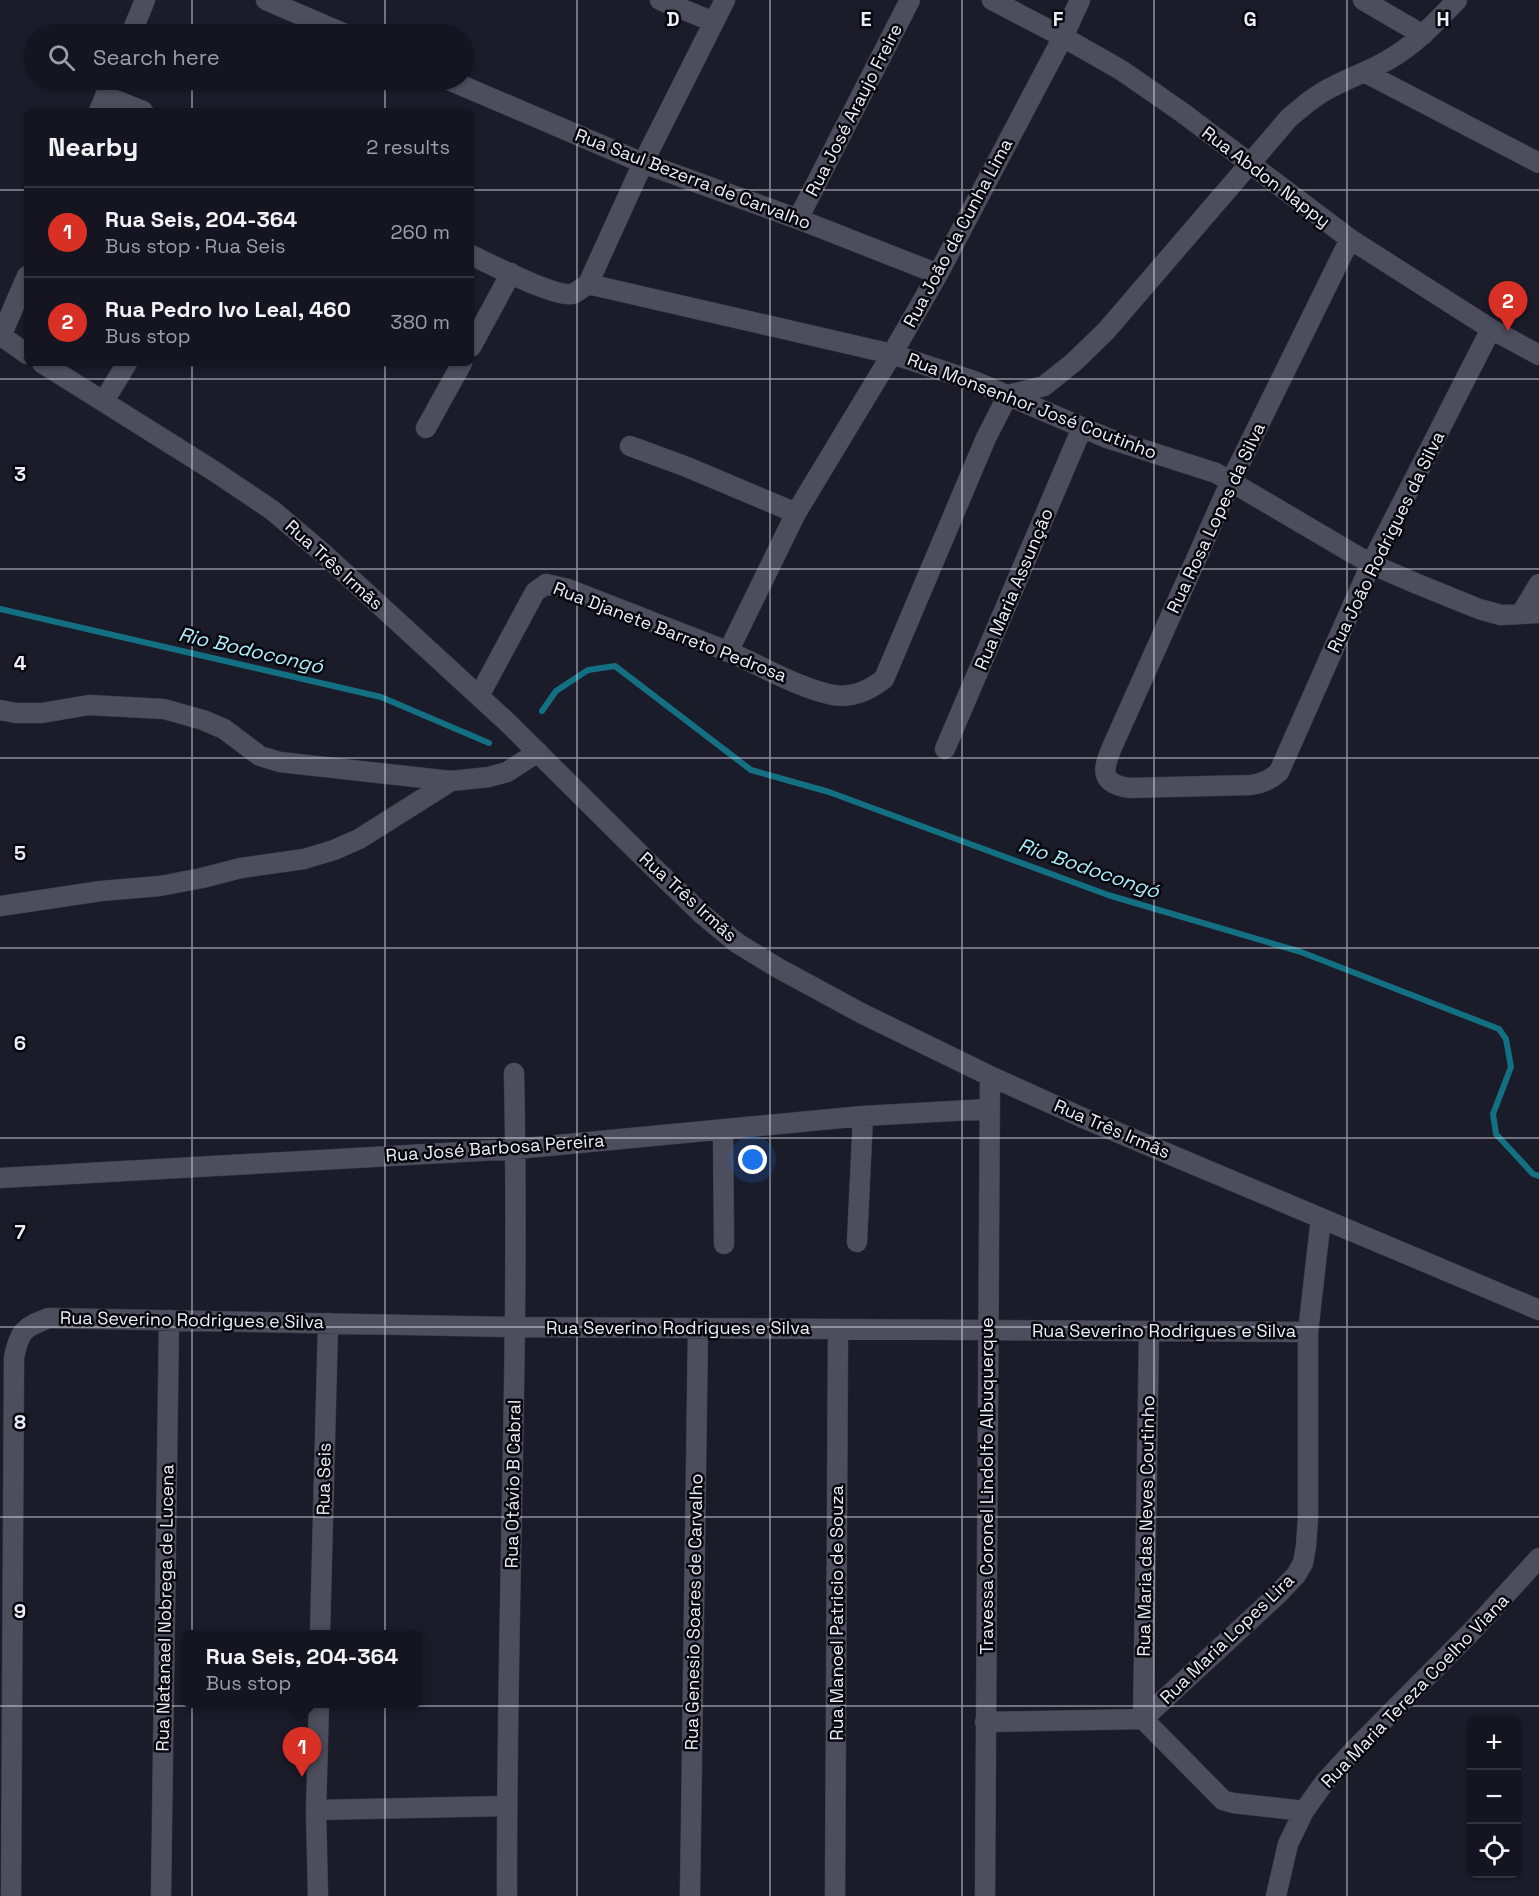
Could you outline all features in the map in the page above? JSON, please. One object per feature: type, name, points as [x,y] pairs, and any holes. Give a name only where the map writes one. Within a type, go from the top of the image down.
[{"type":"street","points":[[135,24],[145,0]]},
{"type":"street","points":[[266,0],[322,24]]},
{"type":"street","points":[[660,0],[714,22]]},
{"type":"street","points":[[474,256],[562,293],[572,294],[588,284],[643,164],[725,0]]},
{"type":"street","name":"Rua José Araujo Freire","points":[[798,219],[910,0]]},
{"type":"street","name":"Rua Abdon Nappy","points":[[992,0],[1063,37],[1130,76],[1183,113],[1250,166],[1350,239],[1491,329],[1539,355]]},
{"type":"street","name":"Rua João da Cunha Lima","points":[[728,652],[796,513],[938,274],[1063,37],[1080,0]]},
{"type":"street","points":[[1363,0],[1423,35]]},
{"type":"street","points":[[1008,395],[1044,386],[1074,362],[1106,331],[1290,118],[1310,101],[1332,87],[1389,60],[1423,35],[1457,0]]},
{"type":"street","points":[[1364,72],[1539,163]]},
{"type":"street","name":"Rua Saul Bezerra de Carvalho","points":[[472,90],[643,164],[798,219],[938,274]]},
{"type":"street","points":[[105,95],[136,108]]},
{"type":"street","name":"Rua Rosa Lopes da Silva","points":[[1129,788],[1112,783],[1107,778],[1104,771],[1106,761],[1231,481],[1350,239]]},
{"type":"street","points":[[474,342],[512,273]]},
{"type":"street","points":[[24,283],[0,336],[24,352]]},
{"type":"street","name":"Rua Monsenhor José Coutinho","points":[[588,284],[892,354],[974,381],[1107,438],[1216,473],[1371,564],[1479,609],[1501,615],[1530,614]]},
{"type":"street","name":"Rua João Rodrigues da Silva","points":[[1129,788],[1251,785],[1272,779],[1279,772],[1371,564],[1491,329]]},
{"type":"street","name":"Rua Três Irmãs","points":[[47,366],[272,510],[324,554],[507,722],[652,866],[703,915],[737,943],[861,1013],[990,1076],[1081,1117],[1539,1310]]},
{"type":"street","points":[[104,401],[125,366]]},
{"type":"street","points":[[426,428],[460,366]]},
{"type":"street","name":"Rua Djanete Barreto Pedrosa","points":[[479,696],[535,592],[546,584],[568,589],[728,652],[811,688],[834,695],[853,696],[870,690],[884,679],[986,438],[1008,395]]},
{"type":"street","name":"Rua Maria Assunção","points":[[945,749],[1082,428]]},
{"type":"street","points":[[630,446],[687,467],[796,513]]},
{"type":"street","points":[[1530,614],[1539,584]]},
{"type":"street","points":[[0,710],[16,713],[42,713],[90,705],[164,709],[203,720],[224,729],[260,756],[280,762],[451,781],[489,777],[507,772],[536,750]]},
{"type":"street","points":[[0,906],[101,891],[160,886],[241,868],[304,859],[359,839],[451,781]]},
{"type":"street","name":"Rua Otávio B Cabral","points":[[507,1896],[506,1806],[516,1327],[514,1072]]},
{"type":"street","name":"Travessa Coronel Lindolfo Albuquerque","points":[[985,1896],[990,1076]]},
{"type":"street","name":"Rua José Barbosa Pereira","points":[[0,1178],[516,1149],[862,1116],[989,1108]]},
{"type":"street","points":[[857,1242],[862,1116]]},
{"type":"street","points":[[723,1129],[724,1244]]},
{"type":"street","name":"Rua Maria Lopes Lira","points":[[1143,1719],[1277,1596],[1296,1575],[1303,1563],[1308,1518],[1308,1332],[1322,1218]]},
{"type":"street","name":"Rua Severino Rodrigues e Silva","points":[[5,1671],[14,1358],[21,1331],[49,1318],[516,1327],[1149,1333],[1308,1332]]},
{"type":"street","name":"Rua Natanael Nobrega de Lucena","points":[[160,1896],[169,1320]]},
{"type":"street","name":"Rua Seis","points":[[320,1630],[328,1323]]},
{"type":"street","name":"Rua Genesio Soares de Carvalho","points":[[690,1896],[698,1328]]},
{"type":"street","name":"Rua Manoel Patricio de Souza","points":[[835,1896],[838,1329]]},
{"type":"street","name":"Rua Maria das Neves Coutinho","points":[[1143,1719],[1149,1333]]},
{"type":"street","name":"Rua Maria Tereza Coelho Viana","points":[[1276,1896],[1288,1844],[1304,1811],[1324,1783],[1473,1630],[1539,1558]]},
{"type":"street","points":[[5,1671],[11,1896]]},
{"type":"street","points":[[318,1708],[316,1810],[318,1896]]},
{"type":"street","points":[[985,1722],[1143,1719],[1222,1800],[1304,1811]]},
{"type":"street","points":[[316,1810],[506,1806]]},
{"type":"waterway","name":"Rio Bodocongó","points":[[0,609],[381,697],[489,743]]},
{"type":"waterway","name":"Rio Bodocongó","points":[[542,711],[556,691],[588,670],[615,666],[751,770],[829,792],[1108,895],[1301,952],[1499,1029],[1506,1039],[1511,1067],[1493,1114],[1496,1134],[1533,1174],[1539,1176]]},
{"type":"place","name":"Rua Pedro Ivo Leal, 460","points":[[1508,331]]},
{"type":"place","name":"Rua Seis, 204-364","points":[[302,1777]]}]
